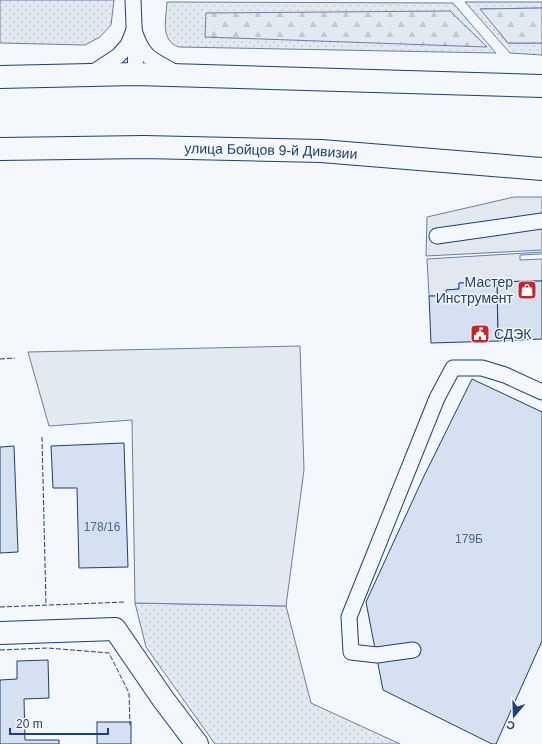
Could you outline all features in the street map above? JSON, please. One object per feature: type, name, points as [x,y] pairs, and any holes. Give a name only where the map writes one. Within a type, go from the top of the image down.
[{"type":"main road","points":[[0,77],[136,74],[542,86]]},
{"type":"main road","name":"улица Бойцов 9-й Дивизии","points":[[0,149],[144,148],[321,151],[542,168]]},
{"type":"main road","points":[[0,633],[115,629],[163,699],[197,744]]},
{"type":"lane","points":[[132,0],[136,74]]},
{"type":"lane","points":[[89,75],[118,56],[128,45],[134,30]]},
{"type":"lane","points":[[134,30],[138,45],[145,55],[178,75]]},
{"type":"lane","points":[[438,236],[542,221]]},
{"type":"lane","points":[[413,650],[377,655],[350,652],[349,617],[436,398],[453,368],[482,368],[505,375],[542,392]]},
{"type":"green space","points":[[0,0],[114,0],[111,25],[100,37],[85,45],[0,43]]},
{"type":"green space","points":[[167,2],[453,3],[496,53],[179,47],[169,40],[167,35],[165,22]]},
{"type":"green space","points":[[465,2],[542,2],[542,8],[481,9],[508,43],[542,43],[542,55],[510,53]]},
{"type":"green space","points":[[542,8],[542,43],[508,43],[480,9]]},
{"type":"green space","points":[[450,11],[487,47],[205,37],[206,13]]},
{"type":"green space","points":[[300,346],[304,470],[286,606],[135,603],[132,420],[49,426],[28,352]]},
{"type":"green space","points":[[135,603],[286,606],[311,703],[400,744],[215,744],[146,647]]},
{"type":"shaded area","points":[[514,197],[542,197],[542,250],[426,256],[427,217]]},
{"type":"shaded area","points":[[542,252],[542,254],[520,255],[520,260],[542,259],[542,281],[459,283],[459,289],[447,290],[446,296],[429,296],[427,259]]},
{"type":"building","points":[[542,281],[542,339],[498,341],[497,282]]},
{"type":"building","points":[[497,282],[498,341],[431,343],[429,296],[446,296],[446,290],[459,289],[459,283]]},
{"type":"building","points":[[472,379],[542,412],[542,641],[496,744],[492,744],[383,690],[366,602],[424,476]]},
{"type":"building","points":[[124,443],[128,567],[79,568],[77,488],[53,488],[51,446]]},
{"type":"building","points":[[14,446],[18,552],[0,553],[0,447]]},
{"type":"building","points":[[48,660],[49,698],[24,699],[25,740],[59,740],[59,744],[0,744],[0,680],[17,679],[17,661]]},
{"type":"building","points":[[97,722],[131,722],[131,744],[97,744]]},
{"type":"fence","points":[[0,359],[15,358]]},
{"type":"fence","points":[[42,437],[46,605]]},
{"type":"fence","points":[[0,607],[125,602]]},
{"type":"fence","points":[[0,650],[48,648],[109,653],[129,693],[130,725]]},
{"type":"place","name":"Мастер Инструмент","points":[[527,290]]},
{"type":"place","name":"СДЭК","points":[[480,334]]}]
